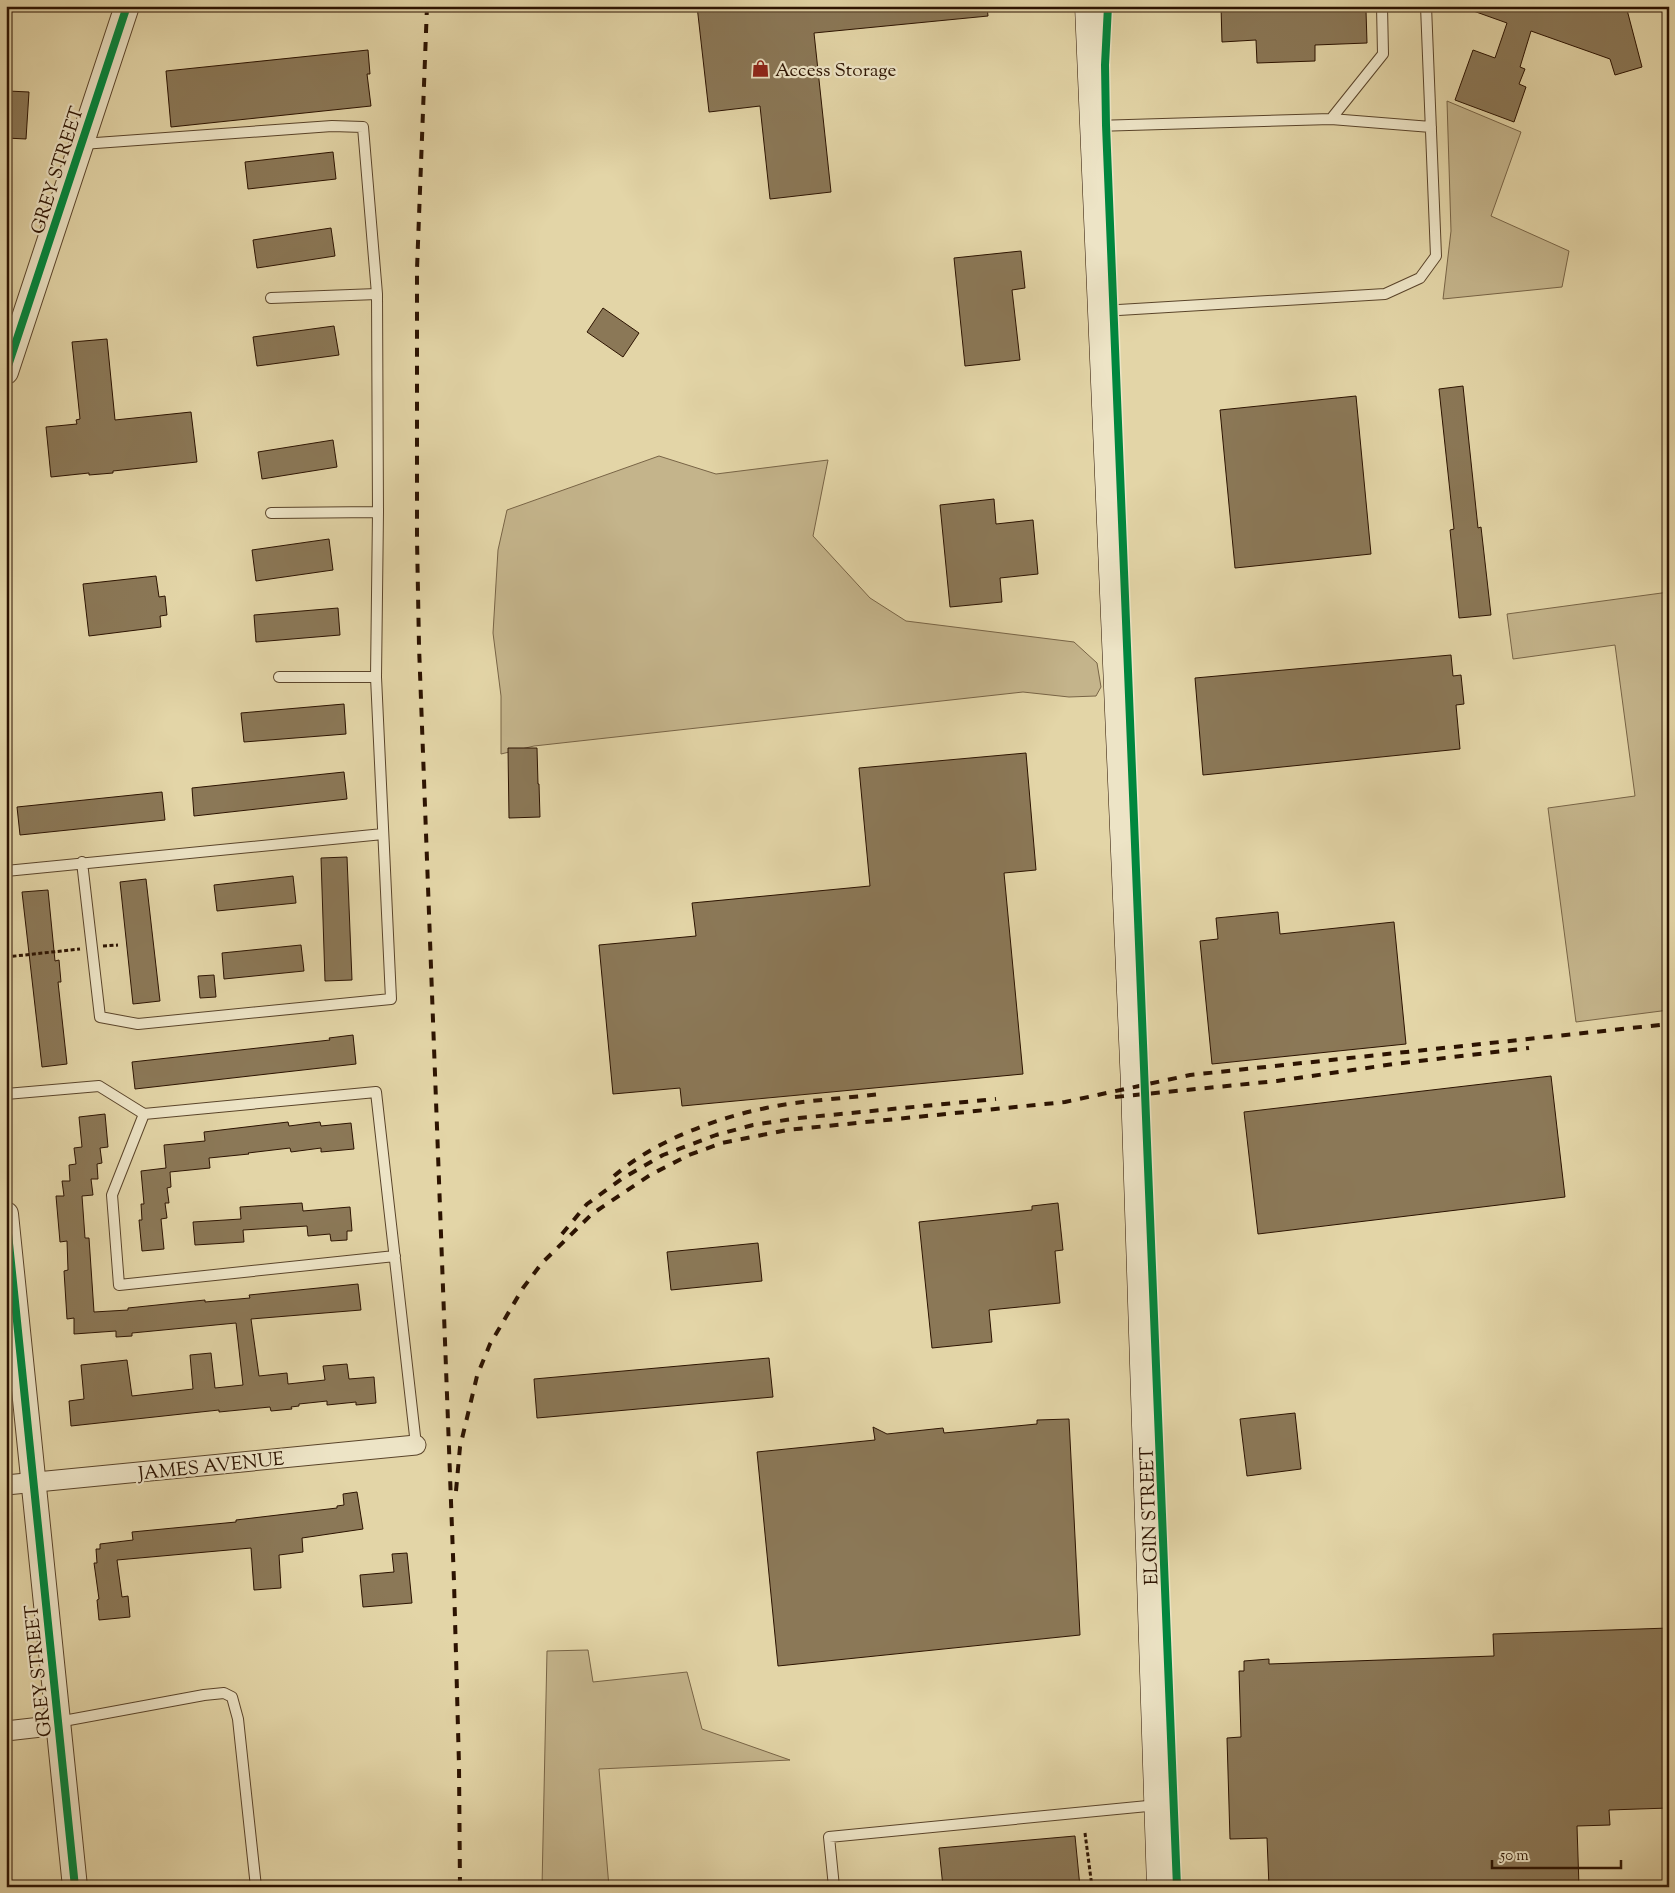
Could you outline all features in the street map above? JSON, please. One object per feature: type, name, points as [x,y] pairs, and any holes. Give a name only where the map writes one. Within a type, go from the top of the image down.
[{"type":"main road","name":"ELGIN STREET","points":[[1089,6],[1135,1086],[1161,1887]]},
{"type":"street","name":"GREY STREET","points":[[6,372],[127,6]]},
{"type":"street","name":"GREY STREET","points":[[6,1214],[75,1887]]},
{"type":"street","name":"JAMES AVENUE","points":[[6,1485],[416,1445]]},
{"type":"street","points":[[6,1731],[58,1723]]},
{"type":"lane","points":[[1330,118],[1383,54],[1382,6]]},
{"type":"lane","points":[[1102,311],[1385,294],[1420,278],[1436,256],[1426,6]]},
{"type":"lane","points":[[1094,126],[1330,118],[1431,127]]},
{"type":"lane","points":[[82,144],[332,126],[363,127],[377,294],[378,512],[376,677],[391,1000],[138,1024],[100,1017],[82,862]]},
{"type":"lane","points":[[271,298],[377,294]]},
{"type":"lane","points":[[271,513],[378,512]]},
{"type":"lane","points":[[279,677],[376,677]]},
{"type":"lane","points":[[6,871],[82,862],[383,834]]},
{"type":"lane","points":[[6,1094],[99,1086],[144,1114],[376,1092],[416,1445]]},
{"type":"lane","points":[[144,1114],[112,1195],[119,1285],[395,1256]]},
{"type":"lane","points":[[58,1723],[210,1694],[224,1693],[232,1697],[238,1719],[256,1887]]},
{"type":"lane","points":[[834,1887],[829,1837],[1158,1804]]},
{"type":"path","points":[[6,957],[118,945]]},
{"type":"path","points":[[1086,1833],[1092,1887]]},
{"type":"shaded area","points":[[1447,101],[1521,132],[1491,216],[1569,251],[1562,287],[1443,299],[1451,231]]},
{"type":"shaded area","points":[[659,456],[716,474],[828,460],[813,536],[870,598],[906,621],[1074,642],[1097,663],[1101,687],[1096,696],[1069,697],[1023,692],[534,746],[501,754],[501,696],[493,633],[498,550],[507,510]]},
{"type":"shaded area","points":[[1669,592],[1669,1010],[1576,1022],[1548,808],[1635,796],[1615,645],[1513,659],[1507,614]]},
{"type":"shaded area","points":[[588,1650],[593,1682],[687,1672],[702,1729],[790,1760],[599,1769],[609,1887],[542,1887],[547,1651]]},
{"type":"building","name":"Access Storage","points":[[697,6],[987,6],[988,16],[814,33],[831,192],[770,199],[760,106],[709,112]]},
{"type":"building","points":[[1221,6],[1354,6],[1354,11],[1366,11],[1367,43],[1315,45],[1315,61],[1257,63],[1256,40],[1222,42]]},
{"type":"building","points":[[1465,6],[1626,6],[1642,67],[1615,75],[1610,59],[1531,31],[1520,67],[1525,69],[1519,84],[1526,87],[1514,122],[1455,100],[1473,50],[1495,58],[1507,23],[1465,8]]},
{"type":"building","points":[[368,50],[370,74],[367,74],[371,106],[171,127],[166,71]]},
{"type":"building","points":[[8,91],[29,92],[26,139],[6,138]]},
{"type":"building","points":[[333,152],[336,179],[248,189],[245,162]]},
{"type":"building","points":[[331,228],[335,256],[257,268],[253,240]]},
{"type":"building","points":[[1021,251],[1025,288],[1012,290],[1020,360],[965,366],[954,258]]},
{"type":"building","points":[[603,308],[639,333],[623,357],[587,332]]},
{"type":"building","points":[[334,326],[339,355],[257,366],[253,337]]},
{"type":"building","points":[[107,339],[115,420],[191,412],[197,462],[113,471],[113,473],[89,475],[89,473],[51,477],[46,427],[77,424],[76,420],[80,419],[72,342]]},
{"type":"building","points":[[1463,386],[1478,528],[1481,527],[1491,615],[1459,618],[1450,530],[1454,529],[1439,389]]},
{"type":"building","points":[[1356,396],[1371,554],[1235,568],[1220,410]]},
{"type":"building","points":[[333,440],[337,467],[262,479],[258,452]]},
{"type":"building","points":[[994,499],[996,524],[1033,520],[1038,574],[1000,578],[1002,602],[950,607],[940,505]]},
{"type":"building","points":[[329,539],[333,570],[256,581],[252,550]]},
{"type":"building","points":[[156,576],[159,597],[165,596],[167,615],[160,616],[161,627],[89,636],[83,584]]},
{"type":"building","points":[[338,608],[340,635],[256,642],[254,615]]},
{"type":"building","points":[[1451,655],[1453,676],[1461,675],[1464,704],[1456,705],[1460,749],[1203,775],[1195,678]]},
{"type":"building","points":[[344,704],[346,734],[244,742],[241,713]]},
{"type":"building","points":[[508,748],[537,748],[540,817],[509,818]]},
{"type":"building","points":[[1026,753],[1036,870],[1004,873],[1023,1074],[682,1106],[680,1088],[613,1094],[599,945],[696,936],[692,903],[870,886],[859,768]]},
{"type":"building","points":[[344,772],[347,799],[194,816],[192,788]]},
{"type":"building","points":[[162,792],[165,820],[20,835],[17,807]]},
{"type":"building","points":[[347,857],[352,980],[325,981],[321,858]]},
{"type":"building","points":[[293,876],[296,903],[217,911],[214,885]]},
{"type":"building","points":[[146,879],[160,1001],[133,1004],[120,882]]},
{"type":"building","points":[[48,890],[55,961],[59,960],[61,982],[58,982],[67,1064],[42,1067],[22,892]]},
{"type":"building","points":[[1278,912],[1280,934],[1394,922],[1406,1044],[1212,1064],[1200,941],[1218,939],[1216,918]]},
{"type":"building","points":[[301,945],[304,971],[224,979],[222,953]]},
{"type":"building","points":[[214,975],[216,997],[200,998],[198,976]]},
{"type":"building","points":[[353,1035],[356,1064],[135,1089],[132,1062],[330,1040],[329,1038]]},
{"type":"building","points":[[1551,1076],[1565,1197],[1258,1234],[1244,1112]]},
{"type":"building","points":[[105,1114],[108,1147],[100,1148],[102,1163],[97,1164],[98,1179],[91,1179],[93,1195],[82,1196],[85,1238],[89,1238],[94,1312],[128,1310],[128,1308],[205,1300],[205,1302],[250,1298],[249,1295],[358,1284],[361,1310],[251,1319],[259,1376],[287,1373],[288,1384],[325,1380],[323,1366],[347,1364],[349,1379],[374,1377],[376,1403],[356,1405],[356,1402],[327,1405],[327,1401],[299,1404],[299,1406],[291,1407],[292,1409],[271,1411],[270,1407],[219,1412],[219,1410],[71,1426],[69,1401],[84,1399],[81,1365],[127,1360],[132,1396],[193,1389],[190,1355],[211,1353],[215,1388],[243,1385],[236,1323],[132,1333],[132,1336],[116,1337],[116,1331],[74,1334],[74,1318],[67,1319],[64,1271],[68,1270],[67,1241],[60,1242],[56,1196],[64,1196],[62,1181],[70,1181],[69,1165],[76,1164],[74,1148],[82,1147],[79,1117]]},
{"type":"building","points":[[288,1122],[289,1126],[320,1122],[321,1126],[351,1123],[354,1149],[321,1152],[321,1148],[291,1152],[290,1148],[248,1153],[209,1158],[210,1168],[170,1172],[171,1187],[167,1188],[169,1203],[165,1203],[167,1218],[161,1219],[164,1249],[142,1251],[139,1220],[142,1220],[141,1204],[144,1204],[141,1171],[166,1168],[164,1145],[205,1141],[204,1132]]},
{"type":"building","points":[[302,1203],[303,1211],[350,1207],[352,1231],[347,1231],[347,1240],[331,1241],[330,1234],[308,1236],[307,1226],[243,1230],[244,1242],[195,1245],[193,1222],[241,1219],[240,1207]]},
{"type":"building","points":[[1058,1203],[1063,1250],[1055,1251],[1060,1303],[989,1310],[992,1342],[932,1348],[919,1222],[1032,1210],[1032,1206]]},
{"type":"building","points":[[758,1243],[762,1281],[671,1290],[667,1252]]},
{"type":"building","points":[[769,1358],[773,1397],[537,1418],[534,1379]]},
{"type":"building","points":[[1295,1413],[1301,1469],[1247,1476],[1240,1419]]},
{"type":"building","points":[[1069,1419],[1080,1635],[778,1666],[757,1452],[875,1440],[873,1427],[887,1434],[943,1428],[944,1433],[1037,1424],[1037,1420]]},
{"type":"building","points":[[357,1492],[363,1529],[302,1538],[303,1552],[279,1555],[281,1588],[254,1590],[251,1548],[117,1560],[122,1597],[128,1596],[130,1617],[99,1620],[97,1600],[99,1599],[94,1563],[97,1563],[96,1549],[100,1549],[100,1544],[133,1540],[132,1532],[236,1522],[236,1520],[337,1508],[337,1506],[344,1505],[343,1494]]},
{"type":"building","points":[[407,1553],[412,1603],[363,1607],[360,1575],[394,1572],[392,1554]]},
{"type":"building","points":[[1669,1628],[1669,1808],[1609,1810],[1610,1825],[1577,1826],[1579,1887],[1269,1887],[1267,1838],[1230,1839],[1227,1738],[1241,1737],[1239,1671],[1244,1671],[1244,1661],[1269,1659],[1269,1664],[1494,1656],[1493,1634]]},
{"type":"building","points":[[1075,1836],[1080,1887],[943,1887],[939,1848]]},
{"type":"railway","points":[[427,6],[417,269],[417,539],[419,646],[454,1582],[460,1887]]},
{"type":"railway","points":[[456,1491],[460,1447],[477,1376],[490,1344],[523,1288],[542,1263],[592,1214],[650,1175],[689,1155],[722,1143],[787,1130],[1065,1102],[1190,1075],[1669,1024]]},
{"type":"railway","points":[[1115,1097],[1277,1081],[1394,1064],[1529,1048]]},
{"type":"railway","points":[[614,1176],[630,1163],[666,1142],[726,1118],[780,1105],[879,1094]]},
{"type":"railway","points":[[562,1234],[587,1204],[623,1178],[663,1155],[716,1135],[753,1125],[799,1118],[996,1099]]},
{"type":"cycle path","points":[[6,372],[127,6]]},
{"type":"cycle path","points":[[1108,6],[1105,65],[1106,125],[1177,1887]]},
{"type":"cycle path","points":[[6,1214],[75,1887]]},
{"type":"place","name":"Access Storage","points":[[761,69]]}]
